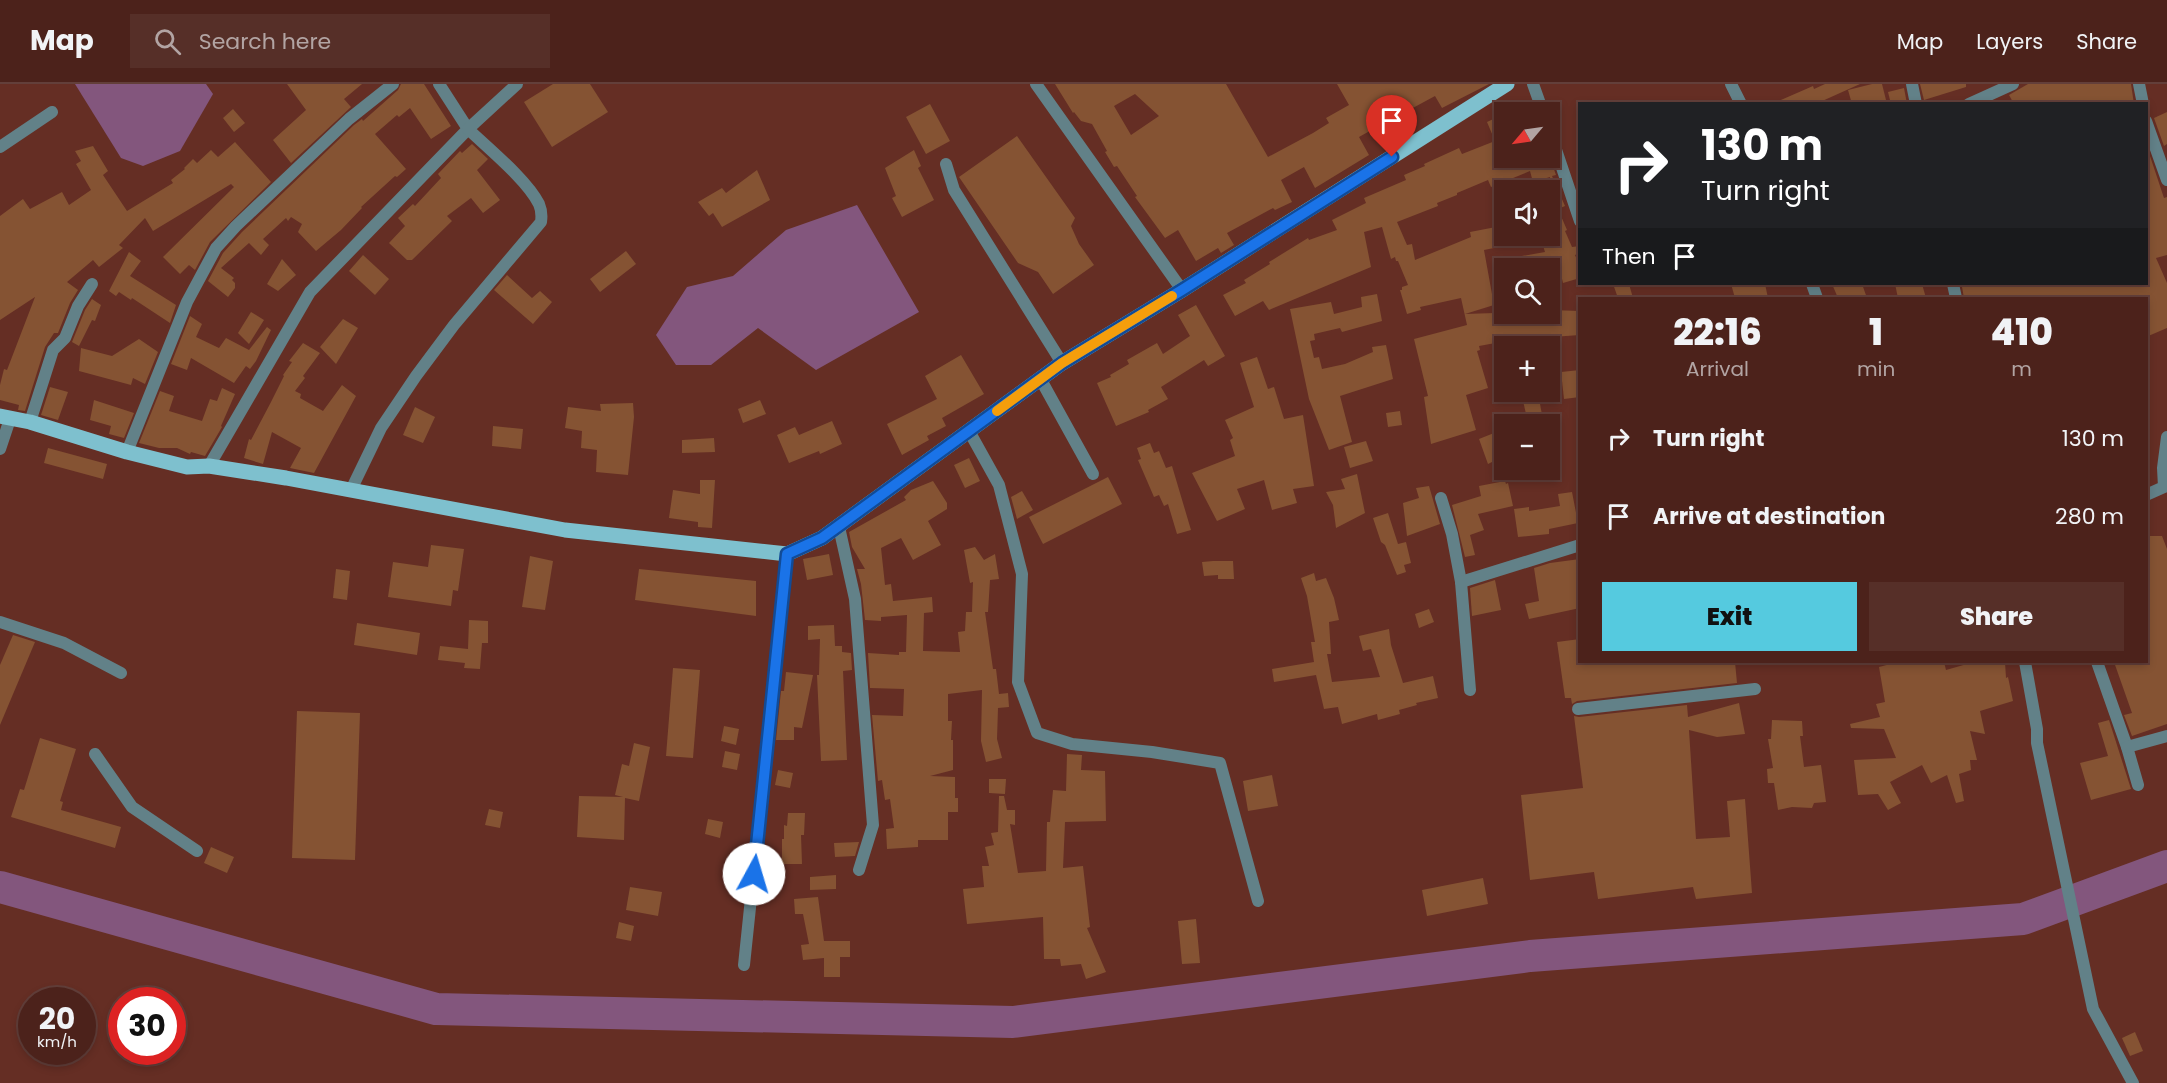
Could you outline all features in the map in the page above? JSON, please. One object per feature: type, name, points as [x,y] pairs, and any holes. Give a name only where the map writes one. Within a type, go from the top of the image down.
[{"type":"main road","points":[[5,417],[30,422],[127,452],[187,467],[209,466],[565,530],[787,554],[822,538],[1062,363],[1182,290],[1507,84]]},
{"type":"street","points":[[127,452],[186,302],[216,248],[236,226],[349,119],[393,84]]},
{"type":"street","points":[[351,490],[381,428],[416,376],[454,325],[541,222],[542,213],[539,203],[523,183],[468,129],[439,84]]},
{"type":"street","points":[[209,466],[310,292],[468,129],[517,84]]},
{"type":"street","points":[[1036,84],[1182,290]]},
{"type":"street","points":[[1533,84],[1539,102]]},
{"type":"street","points":[[1731,84],[1740,102]]},
{"type":"street","points":[[1912,84],[1916,102]]},
{"type":"street","points":[[1973,102],[2013,84]]},
{"type":"street","points":[[2139,84],[2143,102]]},
{"type":"street","points":[[0,147],[52,112]]},
{"type":"street","points":[[2148,127],[2167,180]]},
{"type":"street","points":[[1560,162],[1578,215]]},
{"type":"street","points":[[946,164],[954,190],[1062,363]]},
{"type":"street","points":[[30,422],[53,350],[65,338],[78,306],[92,284]]},
{"type":"street","points":[[1041,380],[1093,474]]},
{"type":"street","points":[[0,449],[5,417]]},
{"type":"street","points":[[969,431],[999,485],[1022,574],[1018,682],[1037,733],[1072,744],[1152,752],[1220,763],[1258,901]]},
{"type":"street","points":[[2148,495],[2166,491],[2163,468],[2167,437]]},
{"type":"street","points":[[1441,498],[1452,534],[1461,582],[1470,690]]},
{"type":"street","points":[[839,526],[855,599],[873,825],[859,870]]},
{"type":"street","points":[[1461,582],[1578,545]]},
{"type":"street","points":[[744,965],[787,554]]},
{"type":"street","points":[[0,622],[64,644],[121,673]]},
{"type":"street","points":[[2025,663],[2037,729],[2037,743],[2093,1010],[2133,1083]]},
{"type":"street","points":[[2097,663],[2138,785]]},
{"type":"street","points":[[1578,709],[1755,689]]},
{"type":"street","points":[[2127,747],[2167,736]]},
{"type":"street","points":[[95,754],[132,807],[197,851]]},
{"type":"shaded area","points":[[75,84],[206,84],[213,94],[180,151],[143,166],[121,158]]},
{"type":"shaded area","points":[[857,205],[919,312],[816,370],[758,328],[711,365],[676,365],[656,335],[687,287],[733,276],[786,230]]},
{"type":"building","points":[[287,84],[362,84],[344,99],[351,107],[291,163],[273,140],[306,110]]},
{"type":"building","points":[[401,84],[424,84],[451,126],[431,139],[410,108],[399,117],[397,115],[375,134],[406,169],[361,207],[341,230],[316,251],[298,232],[302,224],[291,217],[288,221],[286,218],[263,239],[269,245],[261,255],[249,243],[221,268],[234,278],[232,280],[235,288],[228,297],[208,281],[223,253],[242,232],[354,125],[362,119],[363,121],[398,90]]},
{"type":"building","points":[[553,84],[590,84],[608,112],[552,147],[524,102]]},
{"type":"building","points":[[1055,84],[1226,84],[1268,157],[1329,123],[1326,118],[1349,105],[1337,84],[1489,84],[1442,108],[1435,96],[1398,116],[1399,118],[1385,125],[1384,123],[1359,137],[1369,155],[1315,188],[1304,167],[1281,180],[1292,202],[1275,210],[1273,208],[1227,233],[1234,245],[1221,253],[1218,248],[1196,261],[1178,230],[1165,238],[1135,197],[1137,196],[1117,166],[1114,167],[1092,124],[1081,121],[1073,113]],"holes":[[[1135,94],[1159,116],[1131,135],[1114,106]]]},
{"type":"building","points":[[1825,84],[1860,84],[1820,102],[1777,102],[1813,86],[1814,89]]},
{"type":"building","points":[[1882,84],[1886,100],[1851,102],[1848,90]]},
{"type":"building","points":[[1920,84],[1966,84],[1966,87],[1924,100]]},
{"type":"building","points":[[2028,84],[2131,84],[2134,102],[2013,102],[2009,95]]},
{"type":"building","points":[[1904,88],[1907,102],[1890,102],[1888,92]]},
{"type":"building","points":[[930,104],[950,141],[926,154],[906,117]]},
{"type":"building","points":[[233,109],[245,123],[234,132],[223,118]]},
{"type":"building","points":[[2167,112],[2167,144],[2164,146],[2154,118]]},
{"type":"building","points":[[1494,119],[1494,139],[1487,122]]},
{"type":"building","points":[[1017,136],[1075,218],[1071,226],[1079,244],[1094,265],[1053,294],[1038,272],[1018,263],[959,177]]},
{"type":"building","points":[[1494,141],[1494,168],[1554,168],[1556,175],[1552,176],[1554,180],[1550,180],[1550,177],[1532,180],[1530,171],[1508,180],[1494,180],[1494,186],[1491,187],[1488,180],[1437,203],[1438,206],[1397,222],[1407,245],[1412,244],[1415,260],[1471,237],[1470,232],[1494,227],[1494,246],[1499,247],[1484,250],[1494,305],[1465,314],[1494,313],[1494,324],[1560,324],[1560,310],[1578,311],[1578,335],[1494,336],[1494,343],[1479,346],[1480,350],[1477,351],[1488,388],[1466,395],[1476,430],[1431,444],[1424,397],[1428,396],[1414,339],[1467,325],[1461,298],[1420,307],[1421,310],[1407,314],[1400,290],[1408,285],[1398,261],[1395,257],[1391,259],[1382,227],[1364,232],[1371,267],[1269,310],[1263,301],[1235,316],[1223,295],[1246,283],[1244,280],[1308,238],[1309,240],[1337,230],[1332,220],[1366,203],[1364,198],[1406,180],[1404,175],[1459,148],[1462,154]]},
{"type":"building","points":[[235,142],[271,182],[210,242],[195,270],[189,265],[180,274],[163,257],[234,187],[231,184],[153,231],[145,218],[119,245],[123,248],[99,267],[93,260],[67,282],[78,290],[58,333],[54,333],[45,347],[25,411],[18,410],[19,405],[0,400],[0,385],[4,369],[7,370],[35,297],[0,320],[0,216],[23,199],[30,209],[62,192],[69,205],[91,190],[76,164],[81,161],[75,151],[93,146],[108,171],[103,175],[127,211],[173,183],[171,180],[193,159],[197,163],[211,150],[218,157]]},
{"type":"building","points":[[472,144],[488,159],[477,170],[500,200],[483,213],[471,198],[447,216],[452,221],[412,260],[407,260],[389,243],[405,226],[398,218],[413,204],[415,206],[441,178],[438,174],[460,151],[462,153]]},
{"type":"building","points":[[914,150],[921,166],[918,168],[934,200],[902,217],[892,198],[896,196],[885,168]]},
{"type":"building","points":[[2149,153],[2164,198],[2167,197],[2167,255],[2156,258],[2167,283],[2167,328],[2148,336],[2148,297],[1964,297],[1962,287],[1966,285],[2148,285]]},
{"type":"building","points":[[757,170],[770,200],[722,227],[713,213],[709,216],[698,202],[722,188],[726,193]]},
{"type":"building","points":[[1560,194],[1565,206],[1560,208]]},
{"type":"building","points":[[1560,214],[1572,247],[1578,246],[1578,254],[1575,255],[1578,262],[1578,279],[1563,283],[1560,258],[1510,258],[1545,252],[1543,246],[1560,246]]},
{"type":"building","points":[[626,251],[636,264],[600,292],[590,279]]},
{"type":"building","points":[[129,252],[141,261],[130,276],[176,305],[170,323],[132,298],[131,300],[119,292],[116,296],[109,291]]},
{"type":"building","points":[[363,255],[389,279],[375,295],[349,271]]},
{"type":"building","points":[[282,259],[296,275],[278,291],[267,284]]},
{"type":"building","points":[[507,275],[532,298],[540,291],[552,302],[533,324],[494,290]]},
{"type":"building","points":[[1613,285],[1629,285],[1633,297],[1618,297]]},
{"type":"building","points":[[1731,285],[1765,285],[1768,297],[1735,297]]},
{"type":"building","points":[[1832,285],[1862,285],[1867,297],[1838,297]]},
{"type":"building","points":[[1895,285],[1922,285],[1926,297],[1898,297]]},
{"type":"building","points":[[1377,294],[1382,321],[1342,332],[1340,328],[1314,334],[1315,340],[1310,341],[1314,358],[1319,357],[1322,369],[1345,364],[1373,352],[1372,347],[1386,345],[1393,379],[1340,396],[1352,442],[1329,450],[1309,399],[1290,309],[1331,302],[1334,314],[1362,307],[1361,297]]},
{"type":"building","points":[[92,299],[101,305],[95,321],[92,320],[79,346],[72,342]]},
{"type":"building","points":[[1196,305],[1225,356],[1208,366],[1204,360],[1161,387],[1168,399],[1148,410],[1149,412],[1116,426],[1097,383],[1111,377],[1110,375],[1129,364],[1127,360],[1157,343],[1163,354],[1190,336],[1178,315]]},
{"type":"building","points":[[251,312],[264,320],[249,344],[238,333]]},
{"type":"building","points":[[190,316],[202,324],[196,337],[219,348],[226,338],[249,350],[267,327],[271,330],[256,361],[250,369],[246,366],[234,383],[191,358],[187,370],[171,364]]},
{"type":"building","points":[[343,319],[358,328],[336,364],[320,347]]},
{"type":"building","points":[[139,339],[158,352],[145,384],[133,378],[131,385],[79,371],[81,348],[112,356]]},
{"type":"building","points":[[303,343],[320,353],[295,391],[301,394],[300,398],[323,411],[342,385],[356,396],[314,473],[290,468],[301,448],[272,432],[263,464],[244,458],[249,439],[251,440],[283,375],[292,362],[289,361]]},
{"type":"building","points":[[961,355],[984,394],[942,418],[946,426],[927,436],[929,440],[902,455],[887,424],[937,399],[925,376]]},
{"type":"building","points":[[1257,357],[1268,389],[1274,387],[1284,419],[1303,415],[1314,486],[1293,489],[1297,503],[1272,510],[1264,480],[1237,489],[1245,509],[1217,521],[1192,473],[1235,456],[1230,440],[1233,438],[1225,420],[1254,407],[1240,363]]},
{"type":"building","points":[[1578,370],[1578,397],[1564,399],[1561,372]]},
{"type":"building","points":[[50,387],[68,392],[58,420],[41,415]]},
{"type":"building","points":[[222,388],[235,394],[222,427],[205,456],[191,452],[190,454],[177,448],[159,448],[139,443],[160,391],[174,396],[169,411],[202,421],[210,399],[217,401]]},
{"type":"building","points":[[94,400],[134,413],[124,438],[109,434],[111,426],[90,420]]},
{"type":"building","points":[[760,400],[766,414],[743,423],[738,409]]},
{"type":"building","points":[[1523,402],[1540,402],[1542,414],[1526,414]]},
{"type":"building","points":[[633,403],[634,417],[628,475],[596,472],[597,450],[581,448],[582,431],[565,428],[568,407],[601,411],[600,404]]},
{"type":"building","points":[[415,407],[435,417],[423,443],[403,435]]},
{"type":"building","points":[[1400,411],[1402,425],[1388,427],[1386,413]]},
{"type":"building","points":[[832,421],[842,444],[820,454],[819,451],[789,463],[777,435],[795,427],[799,435]]},
{"type":"building","points":[[493,426],[523,429],[521,449],[492,446]]},
{"type":"building","points":[[1494,433],[1494,461],[1488,464],[1479,439]]},
{"type":"building","points":[[714,438],[715,452],[682,453],[682,440]]},
{"type":"building","points":[[1366,441],[1373,461],[1350,468],[1344,447]]},
{"type":"building","points":[[1150,443],[1154,453],[1159,451],[1166,468],[1172,466],[1191,530],[1177,534],[1168,504],[1164,506],[1159,495],[1154,497],[1138,460],[1141,459],[1137,448]]},
{"type":"building","points":[[48,448],[107,464],[103,479],[44,463]]},
{"type":"building","points":[[969,458],[980,481],[965,488],[954,465]]},
{"type":"building","points":[[1357,474],[1365,513],[1336,528],[1333,505],[1326,492],[1345,489],[1341,479]]},
{"type":"building","points":[[1108,477],[1122,504],[1043,544],[1029,517]]},
{"type":"building","points":[[700,480],[715,480],[712,528],[698,527],[698,522],[669,518],[673,490],[700,494]]},
{"type":"building","points":[[933,481],[947,503],[947,509],[928,521],[941,545],[913,560],[901,538],[881,548],[885,585],[891,584],[893,601],[932,597],[933,612],[924,613],[923,651],[960,652],[958,632],[965,631],[966,612],[972,612],[973,582],[970,583],[964,550],[975,547],[984,560],[995,554],[999,579],[990,580],[988,612],[985,612],[999,694],[1008,693],[1009,707],[998,708],[997,739],[1002,758],[986,762],[981,741],[982,690],[948,694],[948,721],[952,721],[953,770],[930,776],[955,777],[958,812],[948,812],[948,840],[918,840],[918,847],[887,849],[886,829],[894,828],[890,799],[885,800],[882,780],[878,781],[872,715],[903,716],[904,689],[870,688],[868,653],[899,655],[899,652],[906,652],[907,615],[881,617],[881,621],[865,620],[857,569],[865,569],[852,547],[849,532],[906,500],[904,497],[911,490]]},
{"type":"building","points":[[1505,481],[1506,484],[1508,483],[1513,506],[1478,514],[1484,530],[1470,535],[1475,555],[1465,557],[1452,505],[1481,496],[1479,486]]},
{"type":"building","points":[[1429,486],[1440,524],[1407,536],[1403,503],[1419,498],[1416,488]]},
{"type":"building","points":[[1022,491],[1033,510],[1017,519],[1011,497]]},
{"type":"building","points":[[1572,492],[1578,523],[1549,529],[1549,534],[1518,537],[1514,509],[1529,507],[1529,511],[1560,506],[1558,494]]},
{"type":"building","points":[[1388,513],[1398,544],[1406,542],[1411,563],[1404,565],[1406,572],[1397,575],[1385,545],[1381,542],[1373,518]]},
{"type":"building","points":[[2148,536],[2162,536],[2167,549],[2167,724],[2132,736],[2124,715],[2132,713],[2114,663],[2148,663]]},
{"type":"building","points":[[431,545],[464,549],[458,591],[453,590],[451,606],[388,597],[393,562],[428,567]]},
{"type":"building","points":[[829,554],[833,575],[807,580],[803,559]]},
{"type":"building","points":[[530,556],[553,561],[545,610],[522,607]]},
{"type":"building","points":[[1578,559],[1578,608],[1529,619],[1525,604],[1539,601],[1534,568]]},
{"type":"building","points":[[1233,561],[1234,579],[1218,579],[1218,575],[1204,576],[1202,562]]},
{"type":"building","points":[[336,569],[350,571],[347,600],[333,598]]},
{"type":"building","points":[[639,569],[756,581],[756,616],[635,600]]},
{"type":"building","points":[[1314,573],[1316,581],[1326,578],[1339,620],[1329,622],[1331,654],[1327,654],[1332,682],[1380,677],[1371,649],[1363,651],[1359,636],[1389,629],[1391,645],[1403,683],[1433,676],[1438,698],[1416,703],[1417,705],[1399,710],[1400,714],[1378,720],[1377,714],[1342,724],[1338,707],[1324,709],[1316,675],[1274,682],[1272,669],[1314,662],[1311,642],[1315,642],[1307,596],[1301,578]]},
{"type":"building","points":[[1495,580],[1501,610],[1472,616],[1470,588]]},
{"type":"building","points":[[1429,609],[1434,622],[1419,628],[1415,614]]},
{"type":"building","points":[[469,620],[488,621],[488,643],[482,643],[480,669],[464,668],[465,663],[438,660],[440,646],[468,649]]},
{"type":"building","points":[[357,623],[420,633],[417,655],[354,645]]},
{"type":"building","points":[[834,625],[835,646],[842,646],[842,652],[851,653],[852,670],[843,671],[847,760],[821,761],[817,675],[819,675],[820,639],[808,640],[808,626]]},
{"type":"building","points":[[13,635],[35,642],[0,725],[0,665]]},
{"type":"building","points":[[1578,639],[1578,663],[1735,663],[1737,683],[1577,701],[1572,704],[1571,698],[1565,698],[1557,642]]},
{"type":"building","points":[[1894,663],[1944,663],[1946,670],[1970,663],[2005,663],[2006,678],[2008,677],[2013,701],[1980,711],[1985,734],[1970,731],[1977,760],[1970,760],[1971,770],[1959,774],[1964,801],[1956,803],[1947,775],[1931,783],[1922,765],[1890,782],[1901,803],[1888,810],[1878,794],[1858,795],[1854,760],[1896,758],[1884,729],[1851,728],[1850,724],[1880,717],[1876,704],[1885,702],[1879,667]]},
{"type":"building","points":[[673,668],[700,670],[693,758],[666,756]]},
{"type":"building","points":[[786,672],[813,675],[802,728],[794,727],[794,740],[776,740],[781,691],[784,691]]},
{"type":"building","points":[[1739,703],[1745,734],[1717,737],[1689,730],[1696,839],[1730,837],[1727,801],[1745,799],[1752,893],[1696,899],[1693,887],[1598,899],[1594,872],[1530,880],[1521,795],[1583,788],[1574,716],[1687,705],[1688,717]]},
{"type":"building","points":[[297,711],[360,713],[355,860],[292,858]]},
{"type":"building","points":[[1772,720],[1802,721],[1803,736],[1800,736],[1804,767],[1821,765],[1826,802],[1814,803],[1812,808],[1792,807],[1778,810],[1774,783],[1768,783],[1767,769],[1773,768],[1768,739],[1771,739]]},
{"type":"building","points":[[2109,720],[2131,789],[2091,800],[2080,763],[2108,756],[2098,723]]},
{"type":"building","points":[[724,726],[739,729],[736,745],[721,741]]},
{"type":"building","points":[[40,738],[76,749],[60,801],[63,802],[61,810],[121,827],[115,848],[11,817],[20,789],[24,790]]},
{"type":"building","points":[[634,743],[650,747],[639,801],[625,798],[624,840],[577,837],[579,796],[623,797],[615,795],[622,764],[629,766]]},
{"type":"building","points":[[725,751],[740,754],[737,770],[722,767]]},
{"type":"building","points":[[1067,754],[1082,755],[1081,770],[1105,771],[1106,821],[1065,822],[1063,868],[1083,866],[1090,927],[1087,928],[1106,972],[1086,979],[1081,964],[1061,966],[1060,959],[1044,959],[1043,917],[967,924],[963,889],[984,887],[982,866],[989,866],[985,847],[994,845],[991,833],[998,832],[999,796],[1004,796],[1007,810],[1015,810],[1015,825],[1010,824],[1018,873],[1046,871],[1047,822],[1050,822],[1053,790],[1066,791]]},
{"type":"building","points":[[778,770],[793,773],[790,788],[775,785]]},
{"type":"building","points":[[1272,775],[1278,806],[1248,811],[1243,781]]},
{"type":"building","points":[[989,779],[1006,779],[1005,794],[989,793]]},
{"type":"building","points":[[489,809],[503,812],[500,828],[485,825]]},
{"type":"building","points":[[788,813],[805,813],[804,835],[801,835],[802,864],[782,864],[782,839],[784,839],[784,825],[787,826]]},
{"type":"building","points":[[708,819],[723,822],[720,838],[705,834]]},
{"type":"building","points":[[859,842],[855,856],[835,857],[834,843]]},
{"type":"building","points":[[211,847],[234,857],[227,873],[204,863]]},
{"type":"building","points":[[836,875],[836,889],[810,890],[810,877]]},
{"type":"building","points":[[1483,878],[1488,904],[1427,916],[1422,890]]},
{"type":"building","points":[[630,887],[662,892],[658,916],[626,910]]},
{"type":"building","points":[[818,897],[824,941],[850,941],[850,957],[840,957],[840,977],[824,977],[824,958],[803,960],[801,945],[809,944],[803,914],[795,914],[794,899]]},
{"type":"building","points":[[1196,919],[1200,963],[1182,964],[1178,921]]},
{"type":"building","points":[[619,922],[634,926],[631,941],[616,938]]},
{"type":"building","points":[[2135,1032],[2143,1051],[2130,1056],[2122,1038]]},
{"type":"waterway","points":[[0,887],[436,1009],[1013,1022],[1530,956],[2023,919],[2167,866]]},
{"type":"slow traffic","points":[[997,411],[1062,363],[1172,296]]},
{"type":"route","points":[[754,874],[787,554],[822,538],[1062,363],[1392,157]]}]
